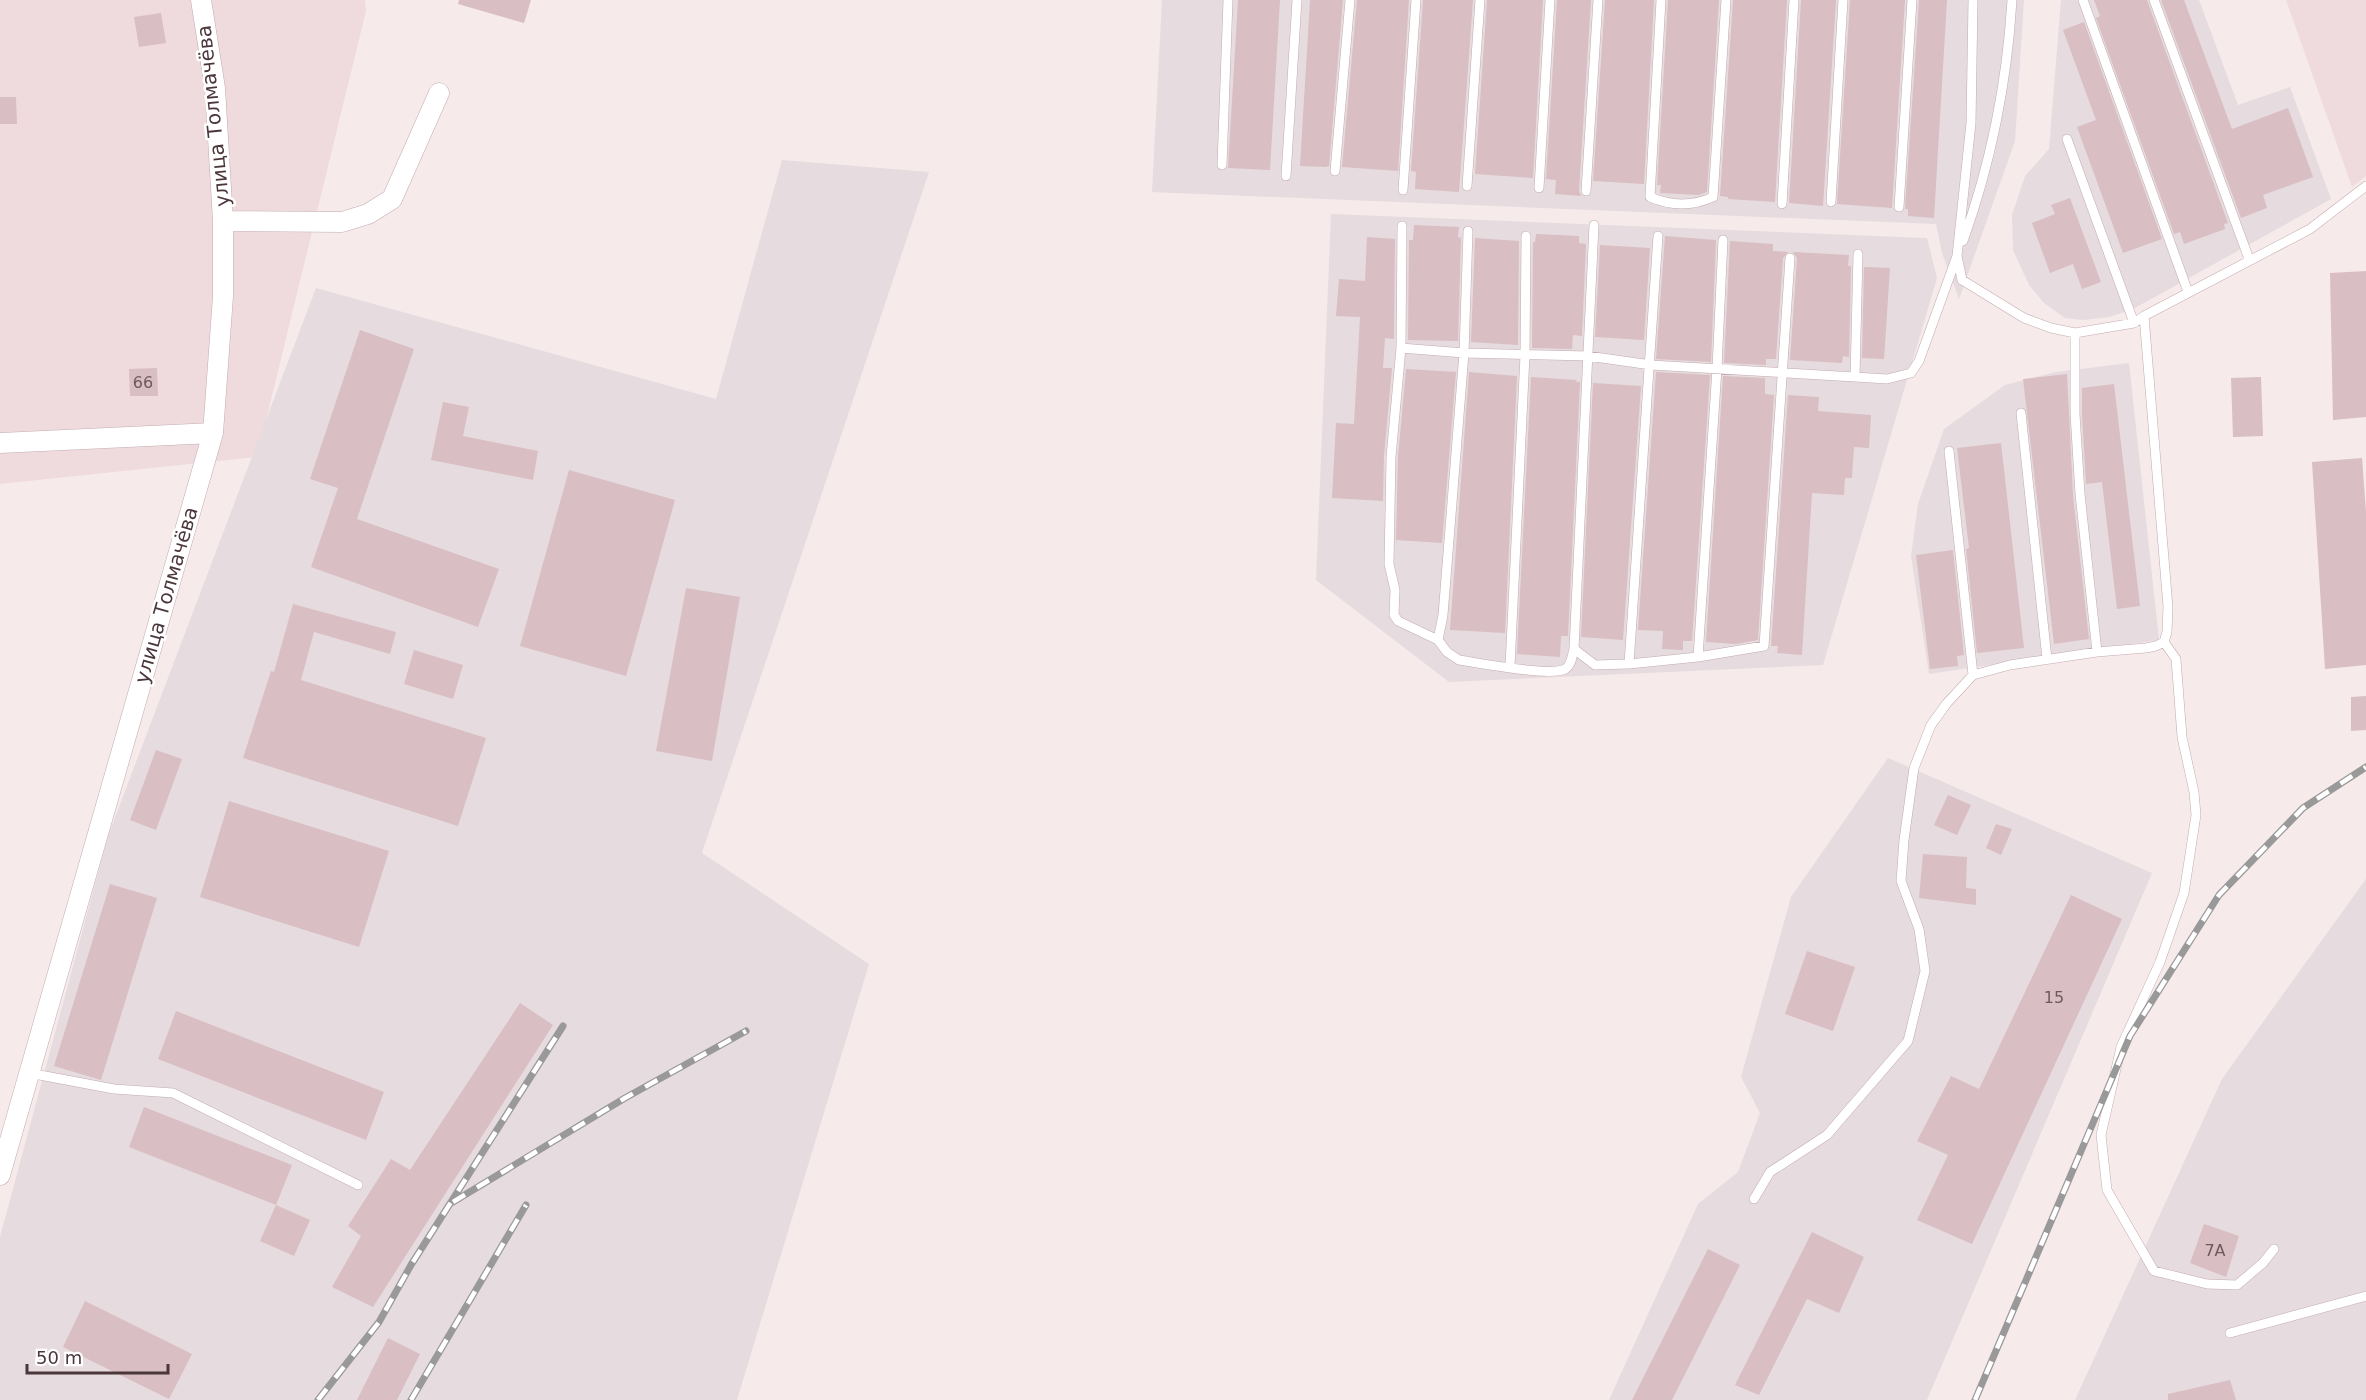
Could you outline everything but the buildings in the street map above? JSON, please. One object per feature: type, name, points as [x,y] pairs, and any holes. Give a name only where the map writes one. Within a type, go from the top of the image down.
[{"type":"street","name":"улица Толмачёва","points":[[0,1175],[213,432],[223,296],[224,221],[214,88],[201,0]]},
{"type":"street","points":[[224,221],[342,222],[368,214],[392,199],[439,93]]},
{"type":"street","points":[[0,443],[213,432]]},
{"type":"lane","points":[[1222,165],[1228,0]]},
{"type":"lane","points":[[1286,176],[1296,0]]},
{"type":"lane","points":[[1335,171],[1350,0]]},
{"type":"lane","points":[[1402,190],[1416,0]]},
{"type":"lane","points":[[1467,186],[1480,0]]},
{"type":"lane","points":[[1539,188],[1550,0]]},
{"type":"lane","points":[[1586,191],[1598,0]]},
{"type":"lane","points":[[1661,0],[1650,196],[1663,202],[1685,205],[1713,197],[1726,0]]},
{"type":"lane","points":[[1782,204],[1794,0]]},
{"type":"lane","points":[[1831,202],[1843,0]]},
{"type":"lane","points":[[1899,207],[1912,0]]},
{"type":"lane","points":[[1973,0],[1971,123],[1957,256],[1962,280],[2024,318],[2051,328],[2075,333],[2134,323],[2188,292],[2310,229],[2366,186]]},
{"type":"lane","points":[[1401,348],[1464,353],[1588,356],[1651,365],[1887,379],[1911,373],[1919,362],[1981,186],[1998,117],[2009,42],[2012,0]]},
{"type":"lane","points":[[2083,0],[2188,292]]},
{"type":"lane","points":[[2154,0],[2249,260]]},
{"type":"lane","points":[[2067,139],[2134,323]]},
{"type":"lane","points":[[1402,226],[1401,348],[1391,457],[1389,564],[1395,590],[1394,615],[1398,621],[1438,640],[1459,660],[1545,672],[1564,670],[1570,664],[1574,648],[1594,225]]},
{"type":"lane","points":[[1438,640],[1443,615],[1464,353],[1468,231]]},
{"type":"lane","points":[[1510,666],[1525,355],[1526,236]]},
{"type":"lane","points":[[1629,664],[1658,236]]},
{"type":"lane","points":[[1698,657],[1723,240]]},
{"type":"lane","points":[[1855,377],[1858,254]]},
{"type":"lane","points":[[1574,648],[1595,664],[1629,664],[1698,657],[1764,646],[1790,258]]},
{"type":"lane","points":[[2144,316],[2169,607],[2164,642],[2175,659],[2182,737],[2194,792],[2196,815],[2184,893],[2160,962],[2121,1047],[2101,1135],[2107,1190],[2154,1271],[2207,1284],[2237,1285],[2263,1263],[2274,1248]]},
{"type":"lane","points":[[2075,333],[2076,437],[2097,652]]},
{"type":"lane","points":[[2021,413],[2047,659]]},
{"type":"lane","points":[[1949,451],[1973,675]]},
{"type":"lane","points":[[1754,1199],[1770,1172],[1827,1135],[1908,1041],[1925,971],[1919,929],[1901,881],[1914,768],[1931,725],[1947,703],[1973,675],[2010,665],[2097,652],[2146,648],[2164,642]]},
{"type":"lane","points":[[29,1073],[114,1089],[173,1093],[358,1185]]},
{"type":"lane","points":[[2230,1333],[2366,1296]]},
{"type":"shaded area","points":[[0,0],[365,0],[366,11],[257,457],[0,484]]},
{"type":"shaded area","points":[[1162,0],[2024,0],[2015,141],[1959,299],[1942,253],[1936,224],[1152,192]]},
{"type":"shaded area","points":[[2061,0],[2199,0],[2238,105],[2290,87],[2331,199],[2135,308],[2110,317],[2083,320],[2065,318],[2044,303],[2029,285],[2013,250],[2012,215],[2025,176],[2049,149]]},
{"type":"shaded area","points":[[2286,0],[2366,0],[2366,176],[2352,187]]},
{"type":"shaded area","points":[[782,160],[929,172],[702,853],[869,964],[737,1400],[0,1400],[0,1237],[108,836],[316,288],[716,399]]},
{"type":"shaded area","points":[[1331,214],[1927,238],[1937,278],[1823,665],[1449,682],[1316,580]]},
{"type":"shaded area","points":[[2129,363],[2159,640],[1929,674],[1911,556],[1918,504],[1944,429],[2005,385],[2056,372]]},
{"type":"shaded area","points":[[1888,758],[2152,873],[1927,1400],[1609,1400],[1698,1204],[1738,1172],[1760,1113],[1741,1077],[1791,897]]},
{"type":"shaded area","points":[[2366,879],[2366,1400],[2075,1400],[2222,1079]]},
{"type":"railway","points":[[1975,1400],[2130,1036],[2219,895],[2303,808],[2366,767]]},
{"type":"railway","points":[[318,1400],[379,1322],[411,1265],[563,1026]]},
{"type":"railway","points":[[453,1202],[625,1098],[746,1031]]},
{"type":"railway","points":[[411,1400],[526,1205]]}]
